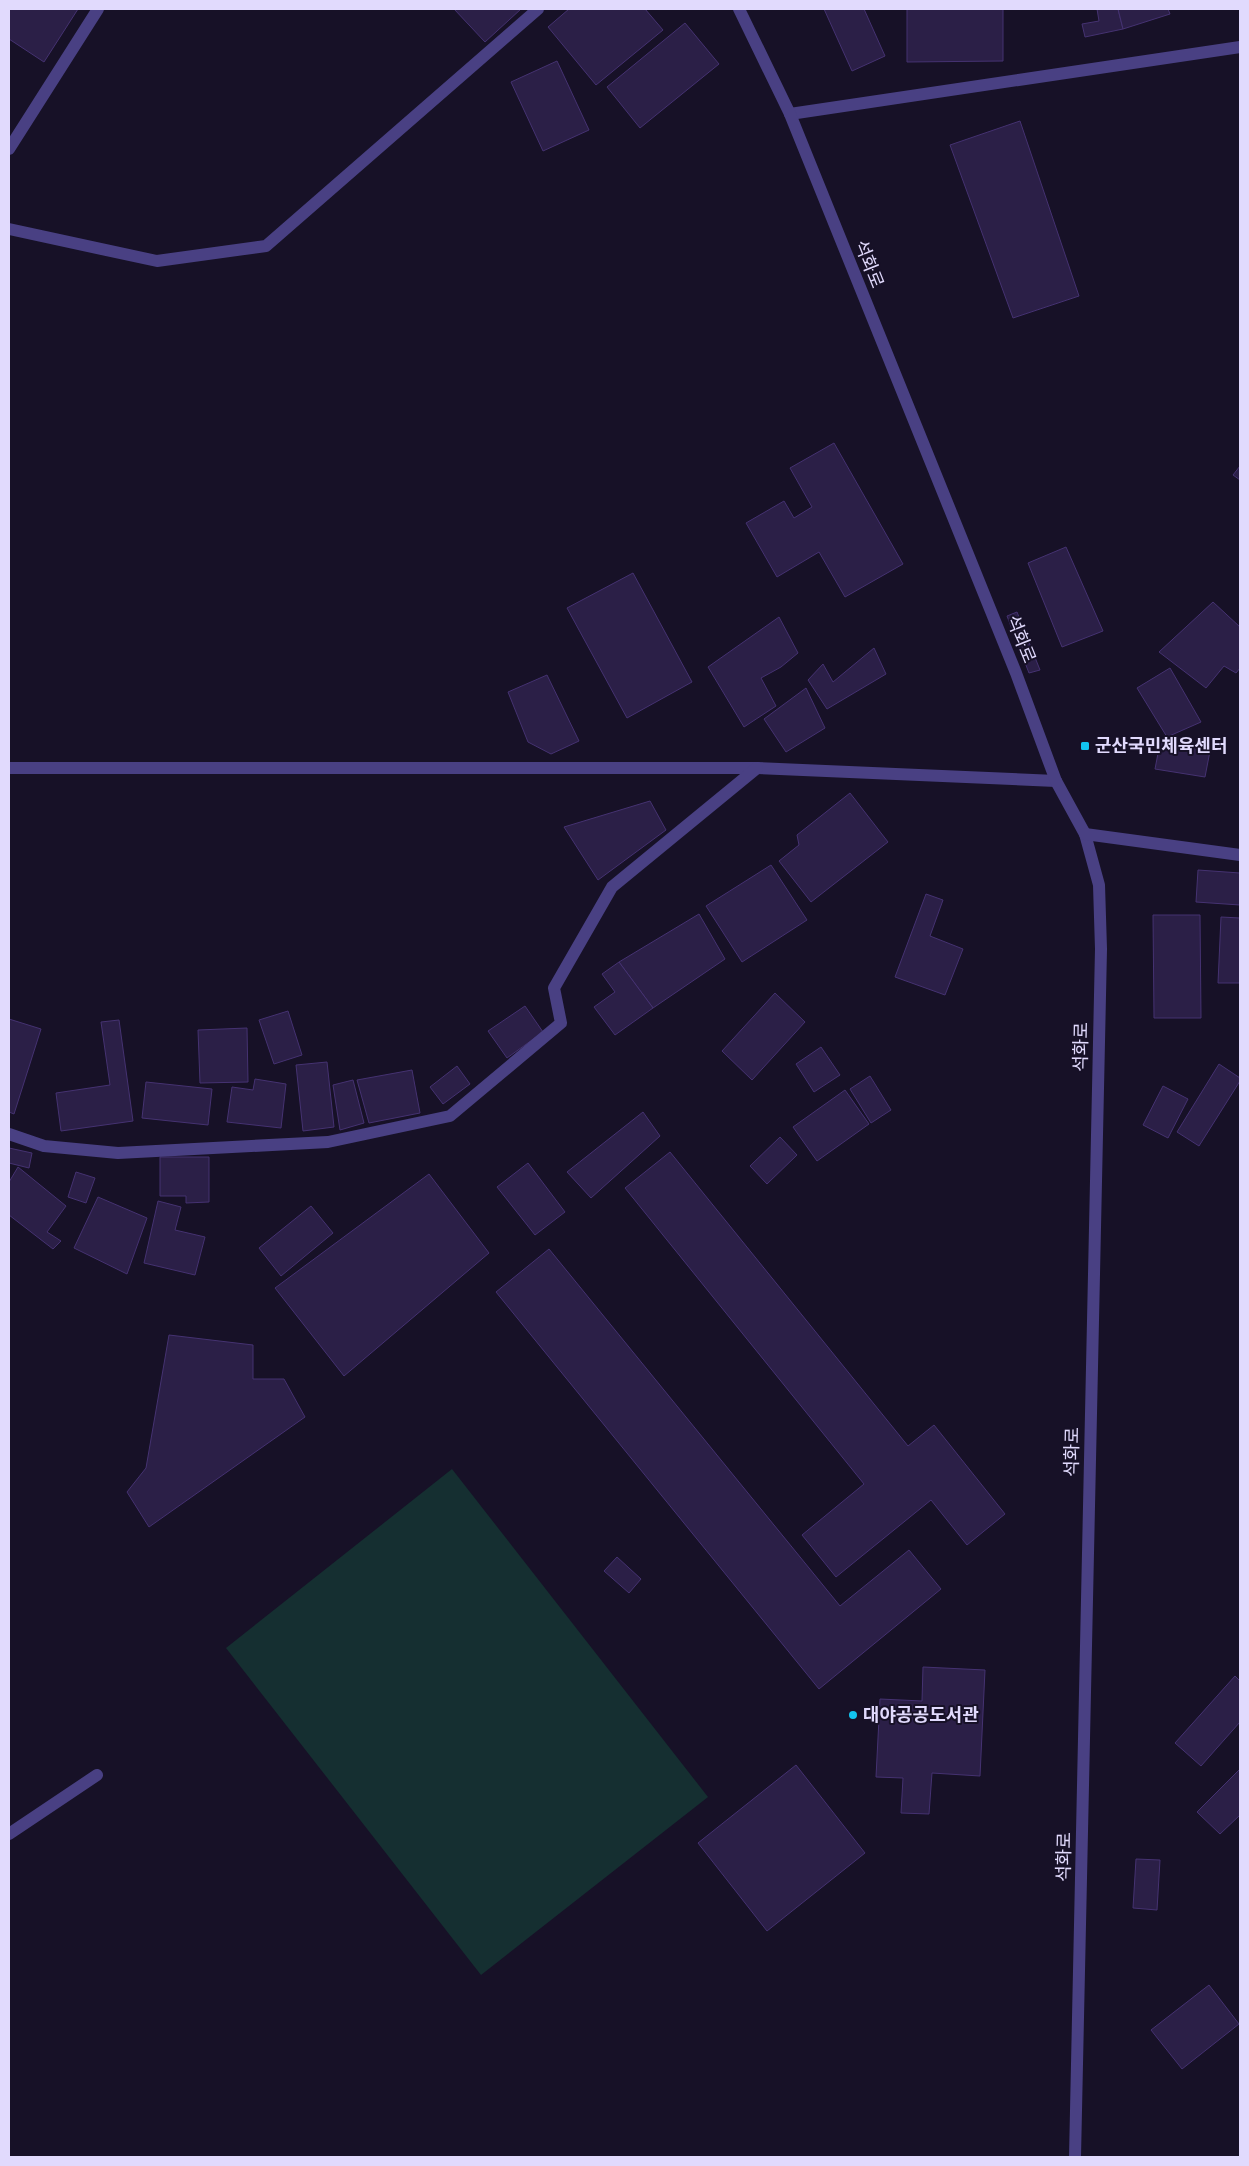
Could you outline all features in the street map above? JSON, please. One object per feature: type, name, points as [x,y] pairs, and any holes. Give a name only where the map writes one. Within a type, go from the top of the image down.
[{"type":"street","points":[[9,149],[98,9]]},
{"type":"street","points":[[9,229],[157,261],[266,246],[538,9]]},
{"type":"street","name":"석화로","points":[[739,9],[790,114],[1016,673],[1056,781],[1085,834],[1098,885],[1100,949],[1075,2157]]},
{"type":"street","points":[[790,114],[1240,47]]},
{"type":"street","points":[[9,768],[756,768],[1056,781]]},
{"type":"street","points":[[9,1134],[44,1146],[118,1152],[328,1142],[450,1116],[561,1023],[554,988],[612,887],[756,768]]},
{"type":"street","points":[[1085,834],[1240,854]]},
{"type":"street","points":[[9,1834],[97,1775]]},
{"type":"green space","points":[[452,1469],[708,1797],[481,1975],[226,1648]]},
{"type":"building","points":[[9,9],[78,9],[44,62],[9,39]]},
{"type":"building","points":[[454,9],[521,9],[485,42]]},
{"type":"building","points":[[569,9],[645,9],[663,30],[596,85],[548,27]]},
{"type":"building","points":[[824,9],[864,9],[885,56],[852,71]]},
{"type":"building","points":[[907,9],[1003,9],[1003,61],[907,62]]},
{"type":"building","points":[[1097,9],[1118,9],[1123,29],[1085,37],[1082,24],[1099,21]]},
{"type":"building","points":[[1118,9],[1168,9],[1170,14],[1123,29]]},
{"type":"building","points":[[685,23],[719,64],[640,128],[607,87]]},
{"type":"building","points":[[557,61],[589,130],[543,151],[511,82]]},
{"type":"building","points":[[1020,121],[1079,296],[1013,318],[950,145]]},
{"type":"building","points":[[834,443],[903,564],[845,597],[819,552],[777,577],[746,523],[784,501],[794,518],[812,507],[790,468]]},
{"type":"building","points":[[1240,466],[1240,480],[1233,475]]},
{"type":"building","points":[[1066,547],[1103,631],[1062,647],[1028,563]]},
{"type":"building","points":[[633,573],[692,682],[627,718],[567,608]]},
{"type":"building","points":[[1213,602],[1240,627],[1240,668],[1236,673],[1224,666],[1206,688],[1159,652]]},
{"type":"building","points":[[1017,612],[1040,670],[1029,673],[1007,616]]},
{"type":"building","points":[[779,617],[798,653],[781,667],[761,678],[776,706],[744,727],[708,667]]},
{"type":"building","points":[[874,648],[886,674],[827,709],[808,680],[823,664],[833,682]]},
{"type":"building","points":[[1170,668],[1201,722],[1167,737],[1137,688]]},
{"type":"building","points":[[547,675],[579,741],[551,754],[528,742],[508,692]]},
{"type":"building","points":[[806,688],[825,728],[786,752],[764,719]]},
{"type":"building","points":[[1160,743],[1210,751],[1205,777],[1155,769]]},
{"type":"building","points":[[850,793],[888,842],[811,902],[779,861],[799,845],[797,835]]},
{"type":"building","points":[[650,801],[666,830],[598,880],[564,827]]},
{"type":"building","points":[[771,865],[807,920],[742,962],[706,906]]},
{"type":"building","points":[[1198,870],[1240,873],[1240,905],[1196,902]]},
{"type":"building","points":[[926,894],[943,900],[930,936],[963,949],[945,995],[895,977]]},
{"type":"building","points":[[699,914],[725,959],[653,1008],[619,962]]},
{"type":"building","points":[[1153,915],[1200,915],[1201,1018],[1154,1018]]},
{"type":"building","points":[[1221,917],[1240,918],[1240,983],[1218,983]]},
{"type":"building","points":[[619,962],[653,1008],[615,1035],[594,1007],[615,992],[602,974]]},
{"type":"building","points":[[775,993],[805,1022],[752,1080],[722,1051]]},
{"type":"building","points":[[525,1006],[543,1032],[507,1058],[488,1031]]},
{"type":"building","points":[[288,1011],[302,1055],[274,1064],[259,1020]]},
{"type":"building","points":[[9,1019],[41,1029],[14,1114],[9,1112]]},
{"type":"building","points":[[119,1020],[133,1121],[61,1131],[56,1093],[110,1085],[101,1022]]},
{"type":"building","points":[[247,1028],[248,1082],[200,1083],[198,1030]]},
{"type":"building","points":[[821,1047],[840,1075],[814,1092],[796,1064]]},
{"type":"building","points":[[327,1062],[334,1127],[303,1131],[296,1065]]},
{"type":"building","points":[[1219,1064],[1240,1078],[1240,1081],[1199,1146],[1177,1132]]},
{"type":"building","points":[[457,1066],[470,1084],[443,1104],[430,1087]]},
{"type":"building","points":[[412,1070],[420,1113],[369,1123],[357,1080]]},
{"type":"building","points":[[870,1076],[891,1110],[871,1123],[850,1089]]},
{"type":"building","points":[[255,1079],[286,1084],[281,1128],[227,1122],[232,1087],[253,1090]]},
{"type":"building","points":[[353,1080],[364,1123],[340,1130],[333,1085]]},
{"type":"building","points":[[146,1082],[212,1089],[208,1125],[142,1118]]},
{"type":"building","points":[[1163,1086],[1188,1099],[1168,1138],[1143,1125]]},
{"type":"building","points":[[845,1090],[869,1124],[817,1161],[793,1127]]},
{"type":"building","points":[[643,1112],[660,1136],[591,1198],[567,1172]]},
{"type":"building","points":[[780,1137],[797,1155],[767,1184],[750,1166]]},
{"type":"building","points":[[9,1148],[32,1153],[29,1168],[9,1163]]},
{"type":"building","points":[[670,1152],[908,1446],[934,1425],[1005,1514],[967,1545],[931,1500],[836,1577],[802,1535],[864,1484],[625,1188]]},
{"type":"building","points":[[160,1157],[209,1157],[209,1202],[186,1203],[186,1196],[160,1196]]},
{"type":"building","points":[[528,1163],[565,1212],[535,1235],[497,1187]]},
{"type":"building","points":[[18,1167],[66,1206],[47,1232],[61,1241],[53,1249],[9,1215],[9,1182]]},
{"type":"building","points":[[76,1172],[95,1178],[86,1203],[68,1197]]},
{"type":"building","points":[[429,1174],[489,1253],[344,1376],[275,1288]]},
{"type":"building","points":[[98,1197],[147,1218],[127,1274],[74,1248]]},
{"type":"building","points":[[158,1201],[181,1207],[175,1230],[205,1237],[195,1275],[144,1263]]},
{"type":"building","points":[[311,1206],[333,1233],[281,1276],[259,1248]]},
{"type":"building","points":[[549,1249],[840,1606],[909,1550],[941,1589],[819,1689],[496,1292]]},
{"type":"building","points":[[169,1335],[253,1345],[253,1379],[284,1379],[305,1417],[149,1527],[127,1492],[146,1468]]},
{"type":"building","points":[[617,1557],[641,1579],[629,1593],[604,1571]]},
{"type":"building","points":[[923,1667],[985,1670],[980,1776],[932,1773],[929,1814],[901,1813],[903,1778],[876,1777],[880,1699],[922,1701]]},
{"type":"building","points":[[1235,1676],[1240,1681],[1240,1722],[1201,1766],[1175,1743]]},
{"type":"building","points":[[796,1765],[865,1853],[767,1931],[698,1843]]},
{"type":"building","points":[[1240,1769],[1240,1815],[1220,1834],[1197,1812]]},
{"type":"building","points":[[1136,1859],[1160,1860],[1157,1910],[1133,1908]]},
{"type":"building","points":[[1209,1985],[1239,2024],[1182,2069],[1151,2030]]},
{"type":"place","name":"군산국민체육센터","points":[[1085,746]]},
{"type":"place","name":"대야공공도서관","points":[[853,1715]]}]
